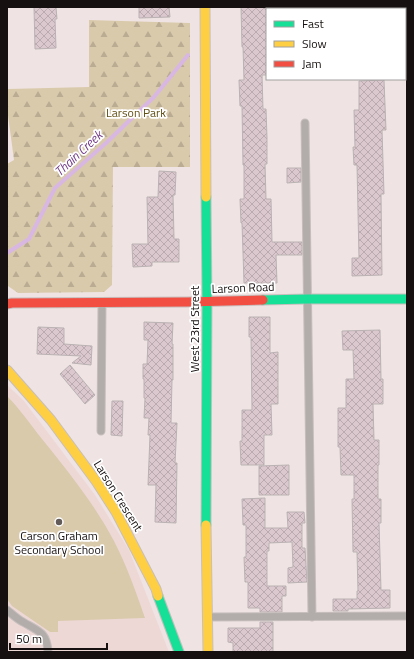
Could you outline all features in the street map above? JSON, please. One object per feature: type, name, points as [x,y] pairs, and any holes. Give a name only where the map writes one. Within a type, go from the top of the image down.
[{"type":"street","name":"West 23rd Street","points":[[205,7],[207,302],[206,540],[208,652]]},
{"type":"street","name":"Larson Road","points":[[7,304],[207,302],[308,299],[407,299]]},
{"type":"street","name":"Larson Crescent","points":[[7,370],[51,420],[96,481],[116,512],[156,589],[179,652]]},
{"type":"lane","points":[[305,123],[312,617]]},
{"type":"lane","points":[[101,431],[102,303]]},
{"type":"lane","points":[[7,610],[21,621],[44,634],[48,652]]},
{"type":"lane","points":[[208,618],[407,616]]},
{"type":"shaded area","name":"Carson Graham Secondary School","points":[[7,385],[24,401],[95,495],[129,550],[169,652],[7,652]]},
{"type":"green space","name":"Larson Park","points":[[89,20],[190,23],[190,167],[113,167],[112,285],[104,292],[18,293],[7,284],[7,164],[14,160],[7,108],[7,89],[89,87]]},
{"type":"green space","name":"Carson Graham Secondary School","points":[[7,396],[90,501],[107,528],[123,560],[145,618],[58,621],[58,632],[50,632],[12,606],[7,599]]},
{"type":"building","points":[[34,7],[56,7],[56,48],[35,49]]},
{"type":"building","points":[[139,7],[169,7],[170,17],[139,18]]},
{"type":"building","points":[[241,7],[267,7],[266,75],[262,75],[263,109],[266,109],[267,138],[267,164],[265,164],[266,199],[271,199],[272,242],[302,242],[302,255],[276,255],[277,283],[244,283],[240,199],[244,199],[242,106],[240,106],[239,80],[244,80]]},
{"type":"building","points":[[384,80],[386,130],[382,130],[384,194],[381,194],[382,275],[352,276],[352,258],[359,258],[357,165],[354,165],[353,147],[355,147],[354,110],[359,110],[359,81]]},
{"type":"building","points":[[287,168],[301,168],[301,182],[287,183]]},
{"type":"building","points":[[159,171],[176,172],[175,195],[173,195],[174,239],[179,239],[179,262],[152,262],[152,266],[133,267],[132,244],[148,244],[147,197],[158,197]]},
{"type":"building","points":[[249,317],[270,317],[270,353],[278,352],[278,404],[271,404],[272,435],[264,435],[264,465],[241,465],[240,441],[242,441],[242,410],[252,410],[251,337],[249,337]]},
{"type":"building","points":[[144,322],[173,323],[171,423],[177,423],[175,463],[177,463],[176,523],[155,522],[156,485],[148,485],[150,435],[148,435],[149,418],[144,418],[145,398],[143,364],[147,364],[148,340],[144,340]]},
{"type":"building","points":[[38,327],[64,328],[64,344],[92,346],[91,365],[72,363],[81,356],[37,354]]},
{"type":"building","points":[[380,330],[383,404],[373,404],[374,440],[379,440],[378,499],[381,499],[381,523],[379,523],[381,590],[390,590],[390,608],[348,609],[348,611],[333,611],[333,599],[357,599],[358,591],[357,552],[353,552],[352,499],[354,499],[354,475],[341,475],[340,447],[338,447],[338,408],[346,408],[346,379],[354,379],[353,350],[343,350],[342,331]]},
{"type":"building","points":[[70,365],[95,395],[85,404],[60,374]]},
{"type":"building","points":[[112,401],[123,401],[122,436],[111,435]]},
{"type":"building","points":[[289,465],[289,495],[259,495],[259,466]]},
{"type":"building","points":[[265,498],[265,528],[288,528],[287,512],[304,512],[305,523],[302,523],[302,548],[305,548],[307,582],[288,583],[288,568],[293,567],[292,542],[269,543],[269,551],[267,551],[267,586],[286,586],[286,596],[282,596],[282,612],[260,612],[260,608],[248,608],[248,582],[245,582],[244,557],[246,557],[246,525],[243,525],[242,499]]},
{"type":"building","points":[[260,622],[273,622],[273,652],[233,652],[233,643],[228,642],[228,628],[260,628]]},
{"type":"waterway","name":"Thain Creek","points":[[7,253],[29,239],[55,188],[106,143],[154,97],[188,55]]},
{"type":"traffic: fast","points":[[206,197],[206,525]]},
{"type":"traffic: fast","points":[[263,300],[407,299]]},
{"type":"traffic: fast","points":[[158,596],[179,652]]},
{"type":"traffic: slow","points":[[205,7],[206,197]]},
{"type":"traffic: slow","points":[[7,370],[51,420],[96,481],[116,512],[156,589],[158,596]]},
{"type":"traffic: slow","points":[[206,525],[208,652]]},
{"type":"traffic: jam","points":[[7,304],[263,300]]},
{"type":"place","name":"Carson Graham Secondary School","points":[[59,522]]}]
